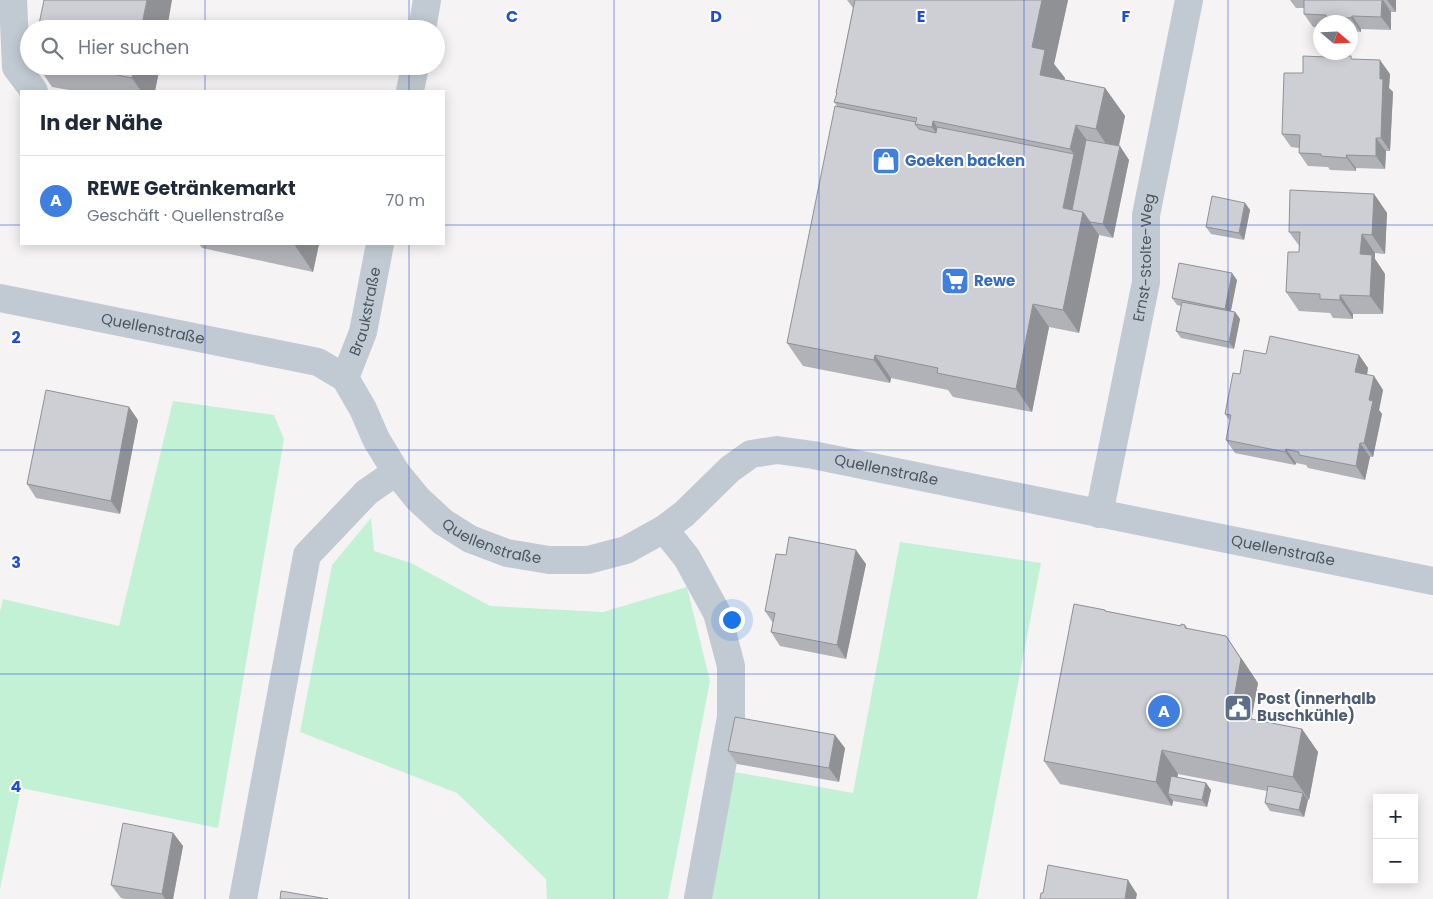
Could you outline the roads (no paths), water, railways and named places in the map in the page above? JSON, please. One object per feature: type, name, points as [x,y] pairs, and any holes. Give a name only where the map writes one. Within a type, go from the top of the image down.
[{"type":"street","points":[[13,0],[16,67],[20,72]]},
{"type":"street","points":[[424,20],[427,0]]},
{"type":"street","name":"Ernst-Stolte-Weg","points":[[1100,514],[1146,282],[1146,215],[1188,0]]},
{"type":"street","points":[[22,75],[33,90]]},
{"type":"street","points":[[410,90],[413,75]]},
{"type":"street","name":"Braukstraße","points":[[345,378],[363,332],[380,245]]},
{"type":"street","name":"Quellenstraße","points":[[0,298],[318,362],[345,378],[363,408],[376,439],[396,472],[418,499],[443,522],[470,539],[507,553],[549,560],[588,560],[626,550],[664,529],[684,514],[730,469],[751,454],[776,450],[813,455],[1433,581]]},
{"type":"street","points":[[243,899],[307,555],[367,492],[396,472]]},
{"type":"street","points":[[664,529],[687,558],[717,613],[731,666],[731,717],[698,898]]},
{"type":"place","name":"Goeken backen","points":[[886,161]]},
{"type":"place","name":"Rewe","points":[[955,281]]},
{"type":"place","name":"Post (innerhalb Buschkühle)","points":[[1238,708]]},
{"type":"place","name":"REWE Getränkemarkt","points":[[1164,711]]}]
